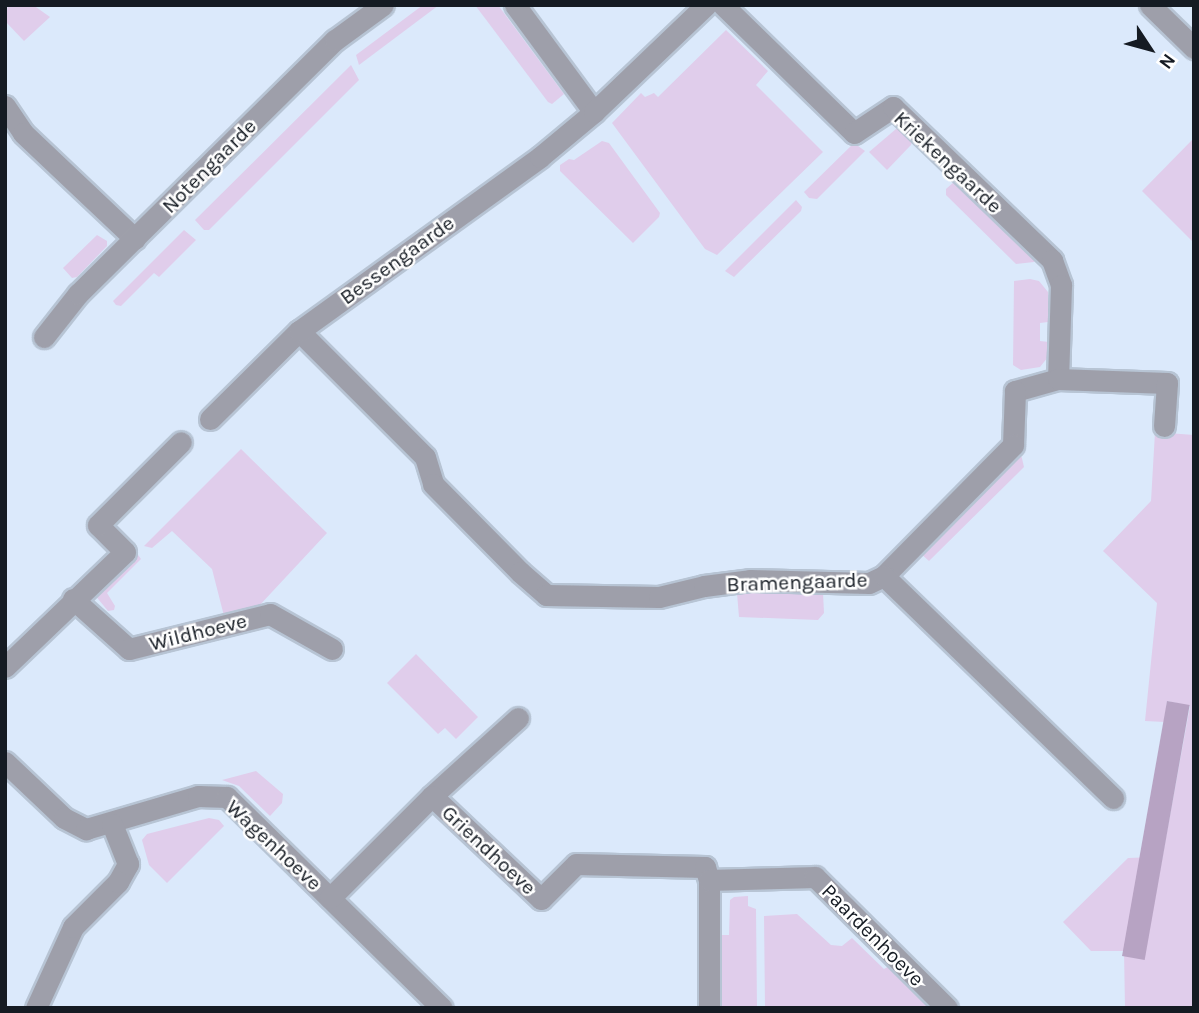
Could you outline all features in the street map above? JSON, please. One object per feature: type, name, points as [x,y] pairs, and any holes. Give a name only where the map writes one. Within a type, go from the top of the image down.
[{"type":"street","name":"Notengaarde","points":[[44,337],[78,294],[335,40],[383,5]]},
{"type":"street","points":[[515,5],[594,112],[706,5]]},
{"type":"street","name":"Kriekengaarde","points":[[723,5],[854,133],[893,107],[1052,260],[1061,285],[1058,379]]},
{"type":"street","points":[[1150,5],[1194,48]]},
{"type":"street","points":[[5,106],[23,133],[135,239]]},
{"type":"street","name":"Bessengaarde","points":[[210,419],[299,331],[540,157],[594,112]]},
{"type":"street","name":"Bramengaarde","points":[[299,331],[425,457],[433,484],[520,572],[546,594],[659,597],[704,586],[750,580],[869,583],[884,576],[1113,797]]},
{"type":"street","points":[[884,576],[1013,445],[1015,391],[1058,379],[1167,383],[1164,426]]},
{"type":"street","points":[[5,667],[125,552],[97,525],[181,442]]},
{"type":"street","name":"Wildhoeve","points":[[73,600],[128,649],[270,614],[332,649]]},
{"type":"street","name":"Griendhoeve","points":[[330,898],[432,796],[518,718]]},
{"type":"street","name":"Wagenhoeve","points":[[5,762],[64,818],[86,830],[198,796],[228,797],[442,1008]]},
{"type":"street","name":"Griendhoeve","points":[[432,796],[541,899],[576,864]]},
{"type":"street","points":[[36,1008],[73,927],[118,882],[128,864],[112,824]]},
{"type":"street","name":"Paardenhoeve","points":[[576,864],[705,867],[709,880],[815,877],[947,1008]]},
{"type":"street","points":[[709,880],[709,1008]]},
{"type":"shaded area","points":[[8,5],[33,5],[50,17],[24,41],[5,21]]},
{"type":"shaded area","points":[[423,5],[439,5],[359,65],[356,55]]},
{"type":"shaded area","points":[[475,5],[498,5],[564,94],[552,104],[548,102]]},
{"type":"shaded area","points":[[726,30],[768,71],[756,85],[823,152],[717,255],[705,249],[612,123],[641,93],[645,97],[654,93],[658,97]]},
{"type":"shaded area","points":[[351,65],[359,80],[209,230],[204,230],[195,220]]},
{"type":"shaded area","points":[[896,129],[902,129],[913,139],[911,145],[887,170],[869,152]]},
{"type":"shaded area","points":[[1194,139],[1194,243],[1142,191]]},
{"type":"shaded area","points":[[602,141],[609,143],[660,213],[633,243],[560,171],[560,165],[569,159],[574,160]]},
{"type":"shaded area","points":[[854,143],[865,151],[817,199],[809,198],[804,192]]},
{"type":"shaded area","points":[[955,181],[1036,258],[1034,262],[1016,264],[946,195],[946,189]]},
{"type":"shaded area","points":[[796,200],[802,207],[801,211],[734,277],[725,271]]},
{"type":"shaded area","points":[[184,230],[196,240],[159,277],[154,273],[121,306],[116,305],[113,301]]},
{"type":"shaded area","points":[[97,235],[107,241],[107,246],[77,277],[72,278],[63,268]]},
{"type":"shaded area","points":[[1014,281],[1039,281],[1048,292],[1048,322],[1040,323],[1040,341],[1049,342],[1048,357],[1040,367],[1021,370],[1013,365]]},
{"type":"shaded area","points":[[1155,432],[1194,435],[1194,1008],[1125,1008],[1124,951],[1091,951],[1063,922],[1128,858],[1154,857],[1144,958],[1190,706],[1167,701],[1165,722],[1145,721],[1157,603],[1103,551],[1151,501]]},
{"type":"shaded area","points":[[241,449],[327,533],[258,607],[224,616],[212,569],[172,531],[152,548],[144,546]]},
{"type":"shaded area","points":[[1020,450],[1024,467],[929,561],[919,552]]},
{"type":"shaded area","points":[[136,552],[141,559],[107,593],[115,606],[114,610],[108,611],[94,594]]},
{"type":"shaded area","points":[[737,593],[823,593],[824,613],[818,620],[739,617]]},
{"type":"shaded area","points":[[416,654],[478,717],[456,739],[445,728],[438,734],[387,683]]},
{"type":"shaded area","points":[[1167,701],[1190,705],[1145,960],[1122,956]]},
{"type":"shaded area","points":[[256,771],[283,794],[282,803],[270,816],[239,786],[222,780]]},
{"type":"shaded area","points":[[209,818],[219,820],[224,826],[167,883],[149,865],[142,840],[147,834]]},
{"type":"shaded area","points":[[748,896],[748,906],[756,909],[757,1008],[720,1008],[720,935],[729,935],[730,900]]},
{"type":"shaded area","points":[[797,914],[831,945],[842,946],[852,938],[884,969],[891,965],[933,1008],[765,1008],[764,916]]}]
